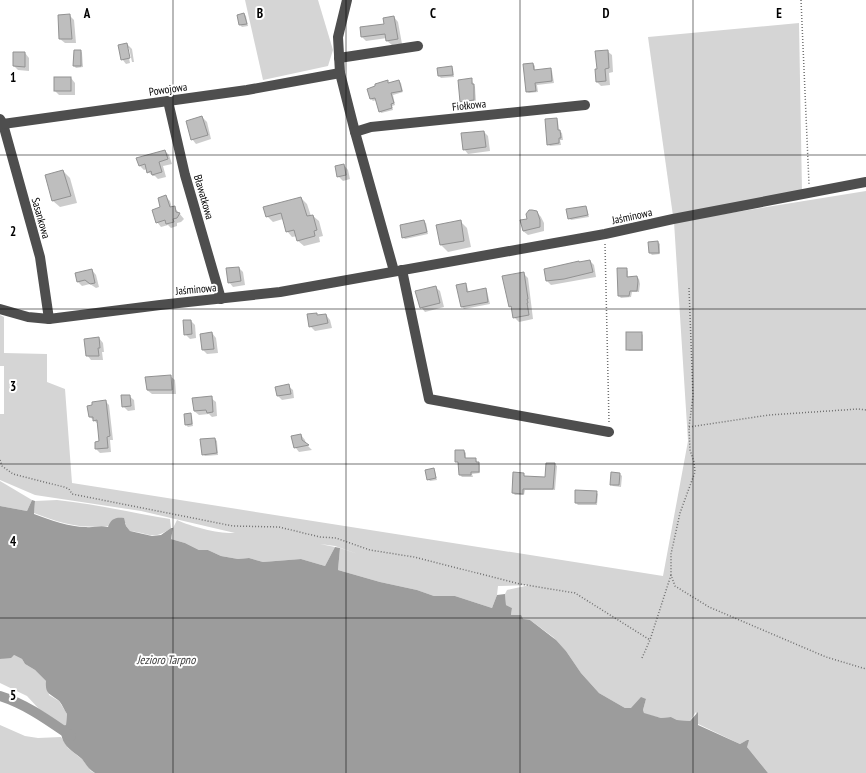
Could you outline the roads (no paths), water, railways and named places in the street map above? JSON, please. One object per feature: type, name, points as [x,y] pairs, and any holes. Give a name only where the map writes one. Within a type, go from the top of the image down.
[{"type":"street","points":[[347,0],[338,37],[340,73],[355,132],[398,271],[430,399],[609,432]]},
{"type":"street","points":[[338,58],[418,46]]},
{"type":"street","name":"Powojowa","points":[[1,122],[248,90],[340,73]]},
{"type":"street","name":"Bławatkowa","points":[[168,101],[185,174],[221,299]]},
{"type":"street","name":"Fiołkowa","points":[[355,132],[371,127],[585,105]]},
{"type":"street","name":"Sasankowa","points":[[1,122],[40,257],[49,319]]},
{"type":"street","name":"Jaśminowa","points":[[0,309],[28,317],[49,319],[280,292],[605,234],[673,219],[866,182]]},
{"type":"water","name":"Jezioro Tarpno","points":[[32,500],[35,501],[34,514],[60,523],[80,527],[108,527],[110,522],[114,519],[124,518],[126,526],[130,531],[152,536],[161,535],[173,528],[171,539],[185,543],[199,550],[208,550],[221,556],[238,559],[249,558],[263,562],[301,559],[325,566],[335,547],[340,548],[338,570],[380,582],[417,590],[434,596],[455,596],[492,608],[497,595],[505,594],[506,605],[512,608],[511,615],[521,615],[523,619],[530,620],[556,640],[566,651],[581,673],[599,693],[625,708],[631,708],[641,697],[646,699],[643,710],[644,713],[661,718],[671,717],[677,720],[690,721],[698,712],[698,725],[740,744],[749,740],[747,747],[768,773],[95,773],[89,769],[82,759],[66,746],[62,738],[61,726],[66,725],[67,714],[59,701],[47,691],[46,681],[35,670],[25,664],[22,659],[14,655],[11,658],[0,659],[0,506],[27,511]]},
{"type":"waterway","points":[[0,696],[28,708],[71,736]]}]
